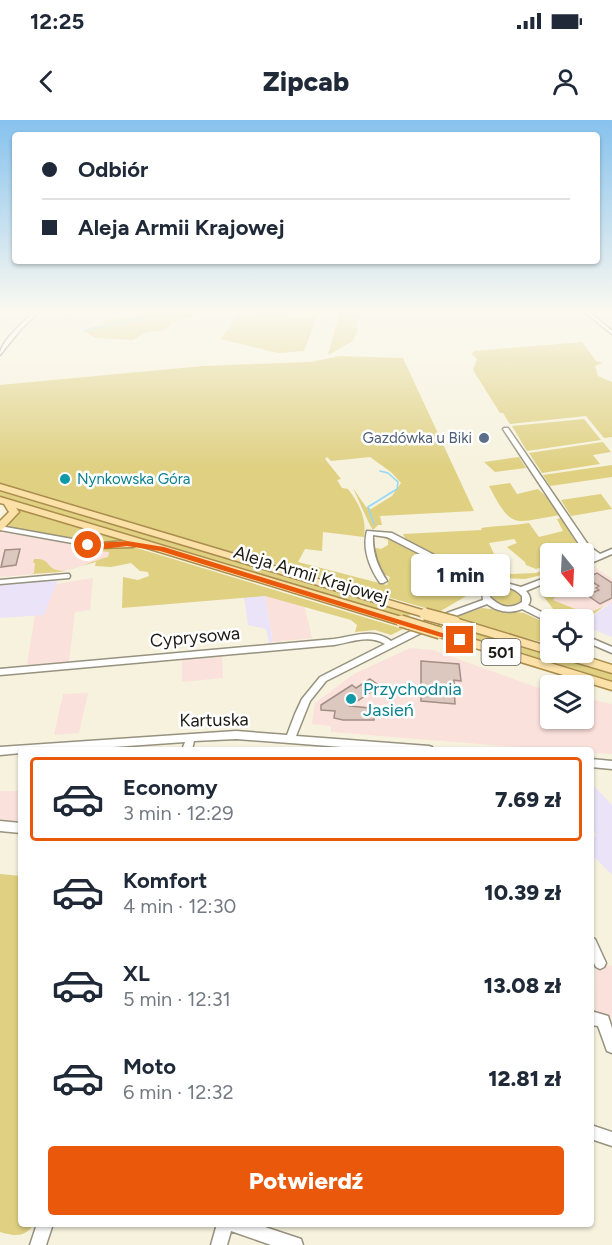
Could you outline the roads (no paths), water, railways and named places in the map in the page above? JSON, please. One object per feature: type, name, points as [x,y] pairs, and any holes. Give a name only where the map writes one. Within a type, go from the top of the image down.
[{"type":"main road","name":"Aleja Armii Krajowej","points":[[0,487],[540,648]]},
{"type":"main road","name":"Aleja Armii Krajowej","points":[[4,501],[612,686]]},
{"type":"main road","points":[[0,528],[14,512],[4,501]]},
{"type":"main road","points":[[100,546],[127,544],[161,549]]},
{"type":"main road","points":[[592,663],[612,669]]},
{"type":"street","points":[[506,429],[586,548],[600,557]]},
{"type":"street","points":[[0,528],[100,546]]},
{"type":"street","points":[[291,738],[300,708],[310,690],[340,669],[456,612],[487,601],[505,609],[515,609],[523,606],[527,600],[521,590],[505,584],[490,587],[389,535],[370,533],[369,541],[374,568],[383,581]]},
{"type":"street","points":[[594,560],[612,551]]},
{"type":"street","points":[[0,582],[66,576]]},
{"type":"street","points":[[521,590],[540,582]]},
{"type":"street","points":[[487,601],[485,593],[490,587]]},
{"type":"street","points":[[523,606],[540,615]]},
{"type":"street","name":"Cyprysowa","points":[[0,672],[334,642],[366,635],[378,636],[390,644]]},
{"type":"street","points":[[594,642],[612,650]]},
{"type":"street","name":"Kartuska","points":[[55,747],[236,735],[394,747]]},
{"type":"street","points":[[188,747],[191,737]]},
{"type":"street","name":"Kartuska","points":[[0,751],[18,750]]},
{"type":"street","points":[[594,763],[612,765]]},
{"type":"street","points":[[0,825],[18,828]]},
{"type":"street","points":[[594,950],[600,963]]},
{"type":"street","points":[[594,1019],[603,1021],[612,1046]]},
{"type":"street","points":[[594,1133],[612,1138]]},
{"type":"street","points":[[38,1245],[44,1227]]},
{"type":"street","points":[[219,1245],[224,1227]]},
{"type":"street","points":[[241,1227],[295,1245]]},
{"type":"waterway","points":[[374,524],[368,507],[397,489],[398,482],[388,473],[380,471]]},
{"type":"place","name":"Gazdówka u Biki","points":[[484,438]]},
{"type":"place","name":"Nynkowska Góra","points":[[65,479]]},
{"type":"place","name":"Przychodnia Jasień","points":[[351,699]]}]
